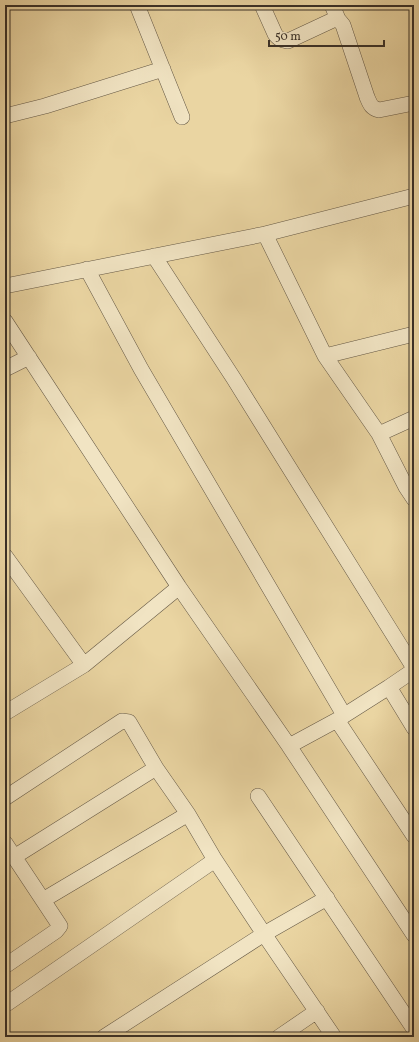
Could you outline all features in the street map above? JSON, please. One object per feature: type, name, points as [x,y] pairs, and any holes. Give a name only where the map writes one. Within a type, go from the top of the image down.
[{"type":"street","points":[[137,5],[182,117]]},
{"type":"street","points":[[262,5],[277,37],[288,41],[338,19]]},
{"type":"street","points":[[332,5],[338,19],[343,25],[367,97],[374,109],[379,110],[414,103]]},
{"type":"street","points":[[5,116],[45,106],[163,69]]},
{"type":"street","points":[[5,286],[265,234],[414,196]]},
{"type":"street","points":[[265,234],[325,356],[379,434],[406,487],[414,499]]},
{"type":"street","points":[[154,256],[234,379],[414,669],[389,687],[289,746]]},
{"type":"street","points":[[87,269],[142,369],[340,717],[414,836]]},
{"type":"street","points":[[5,321],[179,587],[289,746],[414,935]]},
{"type":"street","points":[[325,356],[414,334]]},
{"type":"street","points":[[5,369],[29,357]]},
{"type":"street","points":[[379,434],[414,418]]},
{"type":"street","points":[[6,559],[84,665]]},
{"type":"street","points":[[5,713],[84,665],[179,587]]},
{"type":"street","points":[[389,687],[414,728]]},
{"type":"street","points":[[5,798],[122,721],[126,721],[132,726],[156,768],[188,814],[215,860],[334,1037]]},
{"type":"street","points":[[14,857],[156,768]]},
{"type":"street","points":[[258,796],[414,1029]]},
{"type":"street","points":[[43,900],[188,814]]},
{"type":"street","points":[[5,843],[60,926],[56,931],[5,966]]},
{"type":"street","points":[[5,1005],[215,860]]},
{"type":"street","points":[[104,1037],[264,934],[327,898]]},
{"type":"street","points":[[279,1037],[317,1011]]}]
